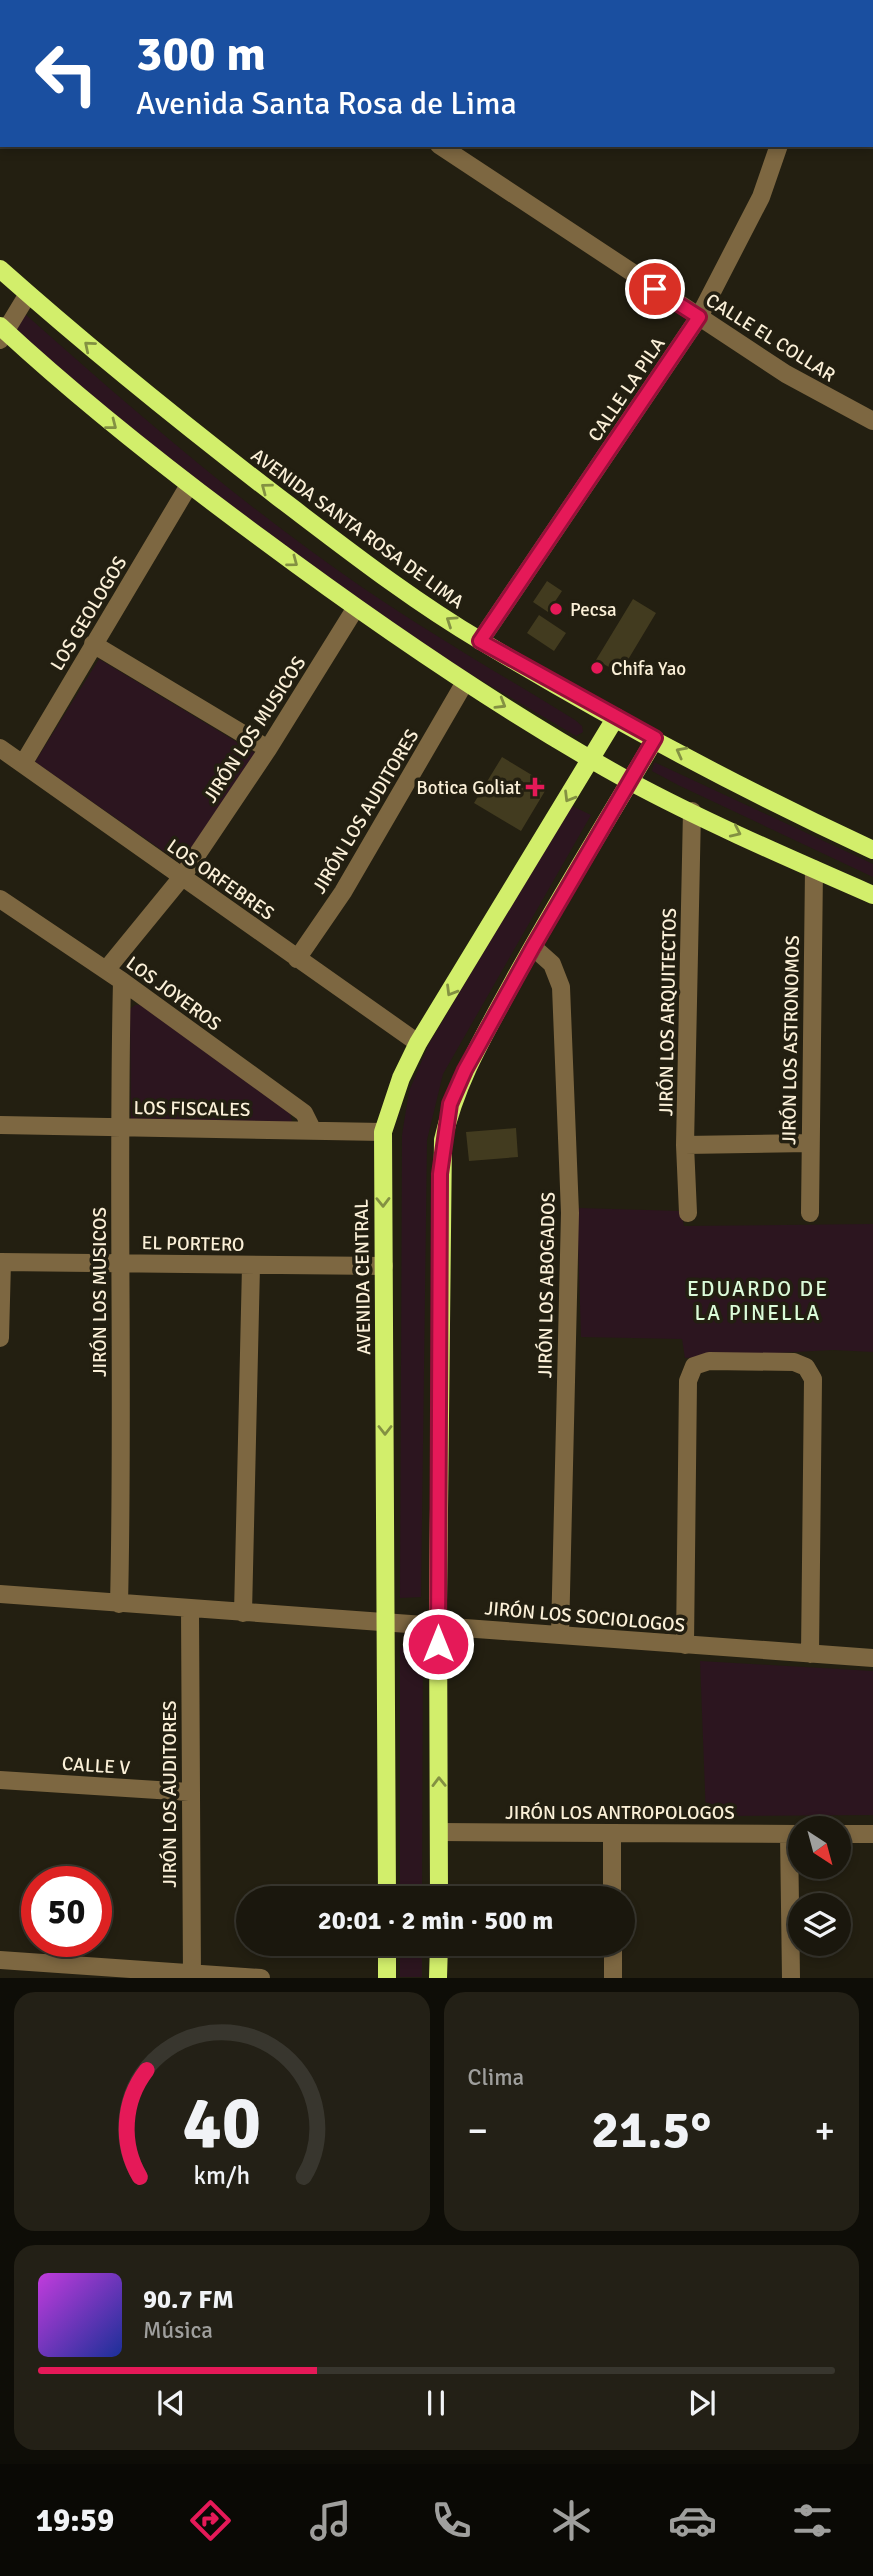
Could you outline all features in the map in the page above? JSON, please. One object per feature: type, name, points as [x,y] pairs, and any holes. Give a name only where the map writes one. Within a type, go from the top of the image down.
[{"type":"main road","name":"AVENIDA SANTA ROSA DE LIMA","points":[[0,269],[176,419],[388,580],[480,641],[616,717],[807,819],[873,850]]},
{"type":"main road","points":[[2,332],[85,404],[189,485],[355,608],[466,682],[630,781],[873,895]]},
{"type":"main road","name":"AVENIDA CENTRAL","points":[[387,1886],[383,1132],[397,1088],[418,1044],[616,717]]},
{"type":"main road","points":[[439,1886],[440,1174],[443,1140],[450,1104],[465,1070],[655,738]]},
{"type":"main road","points":[[387,1956],[387,1978]]},
{"type":"main road","points":[[438,1978],[439,1956]]},
{"type":"street","name":"CALLE EL COLLAR","points":[[442,147],[786,374],[873,421]]},
{"type":"street","name":"CALLE LA PILA","points":[[480,641],[699,317],[761,197],[778,147]]},
{"type":"street","points":[[2,332],[28,294]]},
{"type":"street","name":"LOS GEOLOGOS","points":[[23,764],[189,485]]},
{"type":"street","name":"JIRÓN LOS MUSICOS","points":[[106,970],[182,877],[268,749],[355,608]]},
{"type":"street","points":[[93,644],[268,749]]},
{"type":"street","name":"JIRÓN LOS AUDITORES","points":[[297,959],[343,892],[466,682]]},
{"type":"street","name":"LOS ORFEBRES","points":[[0,748],[418,1044]]},
{"type":"street","name":"JIRÓN LOS ARQUITECTOS","points":[[688,1213],[685,1145],[692,811]]},
{"type":"street","name":"JIRÓN LOS ASTRONOMOS","points":[[810,1213],[814,869]]},
{"type":"street","name":"LOS JOYEROS","points":[[0,899],[122,981],[304,1113],[313,1131]]},
{"type":"street","name":"JIRÓN LOS ABOGADOS","points":[[533,947],[552,964],[561,987],[570,1213],[560,1635]]},
{"type":"street","name":"JIRÓN LOS MUSICOS","points":[[119,1604],[121,1263],[118,1129],[122,981]]},
{"type":"street","name":"LOS FISCALES","points":[[0,1125],[383,1132]]},
{"type":"street","points":[[685,1145],[810,1143]]},
{"type":"street","points":[[0,1338],[1,1262]]},
{"type":"street","name":"EL PORTERO","points":[[1,1262],[384,1266]]},
{"type":"street","points":[[243,1612],[251,1266]]},
{"type":"street","points":[[685,1645],[688,1381],[694,1367],[709,1361],[794,1363],[806,1367],[813,1379],[810,1654]]},
{"type":"street","name":"JIRÓN LOS SOCIOLOGOS","points":[[0,1594],[190,1610],[386,1620],[873,1658]]},
{"type":"street","name":"JIRÓN LOS AUDITORES","points":[[190,1610],[192,1975]]},
{"type":"street","name":"CALLE V","points":[[0,1780],[189,1792]]},
{"type":"street","name":"JIRÓN LOS ANTROPOLOGOS","points":[[439,1832],[788,1834]]},
{"type":"street","points":[[612,1834],[612,1886]]},
{"type":"street","points":[[851,1834],[873,1834]]},
{"type":"street","points":[[791,1978],[793,1880]]},
{"type":"street","points":[[613,1956],[613,1978]]},
{"type":"street","points":[[0,1960],[261,1978]]},
{"type":"shaded area","points":[[25,314],[232,491],[318,557],[442,639],[575,720],[582,726],[583,732],[576,736],[426,648],[167,460],[15,330]]},
{"type":"shaded area","points":[[99,659],[257,754],[186,867],[35,762]]},
{"type":"shaded area","points":[[654,762],[873,864],[873,877],[678,785],[652,771]]},
{"type":"shaded area","points":[[570,805],[591,815],[443,1074],[427,1140],[421,1597],[400,1598],[402,1135],[409,1091],[429,1044]]},
{"type":"shaded area","points":[[141,1005],[289,1110],[292,1121],[286,1127],[131,1122],[130,1009]]},
{"type":"shaded area","points":[[577,1208],[681,1211],[684,1226],[873,1224],[873,1352],[833,1350],[685,1358],[682,1339],[581,1337]]},
{"type":"shaded area","points":[[400,1647],[423,1649],[422,1886],[400,1886]]},
{"type":"shaded area","points":[[700,1661],[873,1671],[873,1815],[706,1816]]},
{"type":"shaded area","points":[[400,1956],[422,1956],[422,1977],[400,1977]]},
{"type":"building","points":[[547,581],[562,591],[548,612],[533,602]]},
{"type":"building","points":[[633,599],[656,613],[620,673],[596,660]]},
{"type":"building","points":[[539,615],[566,633],[554,651],[527,633]]},
{"type":"building","points":[[502,757],[540,780],[545,791],[521,831],[474,803]]},
{"type":"building","points":[[516,1128],[518,1157],[469,1161],[466,1132]]},
{"type":"place","name":"Pecsa","points":[[556,609]]},
{"type":"place","name":"Chifa Yao","points":[[597,668]]},
{"type":"place","name":"Botica Goliat","points":[[535,787]]},
{"type":"district","name":"EDUARDO DE LA PINELLA","points":[[758,1301]]},
{"type":"route","points":[[438,1644],[440,1174],[450,1104],[465,1070],[533,947],[655,738],[480,641],[699,317],[655,289]]}]
